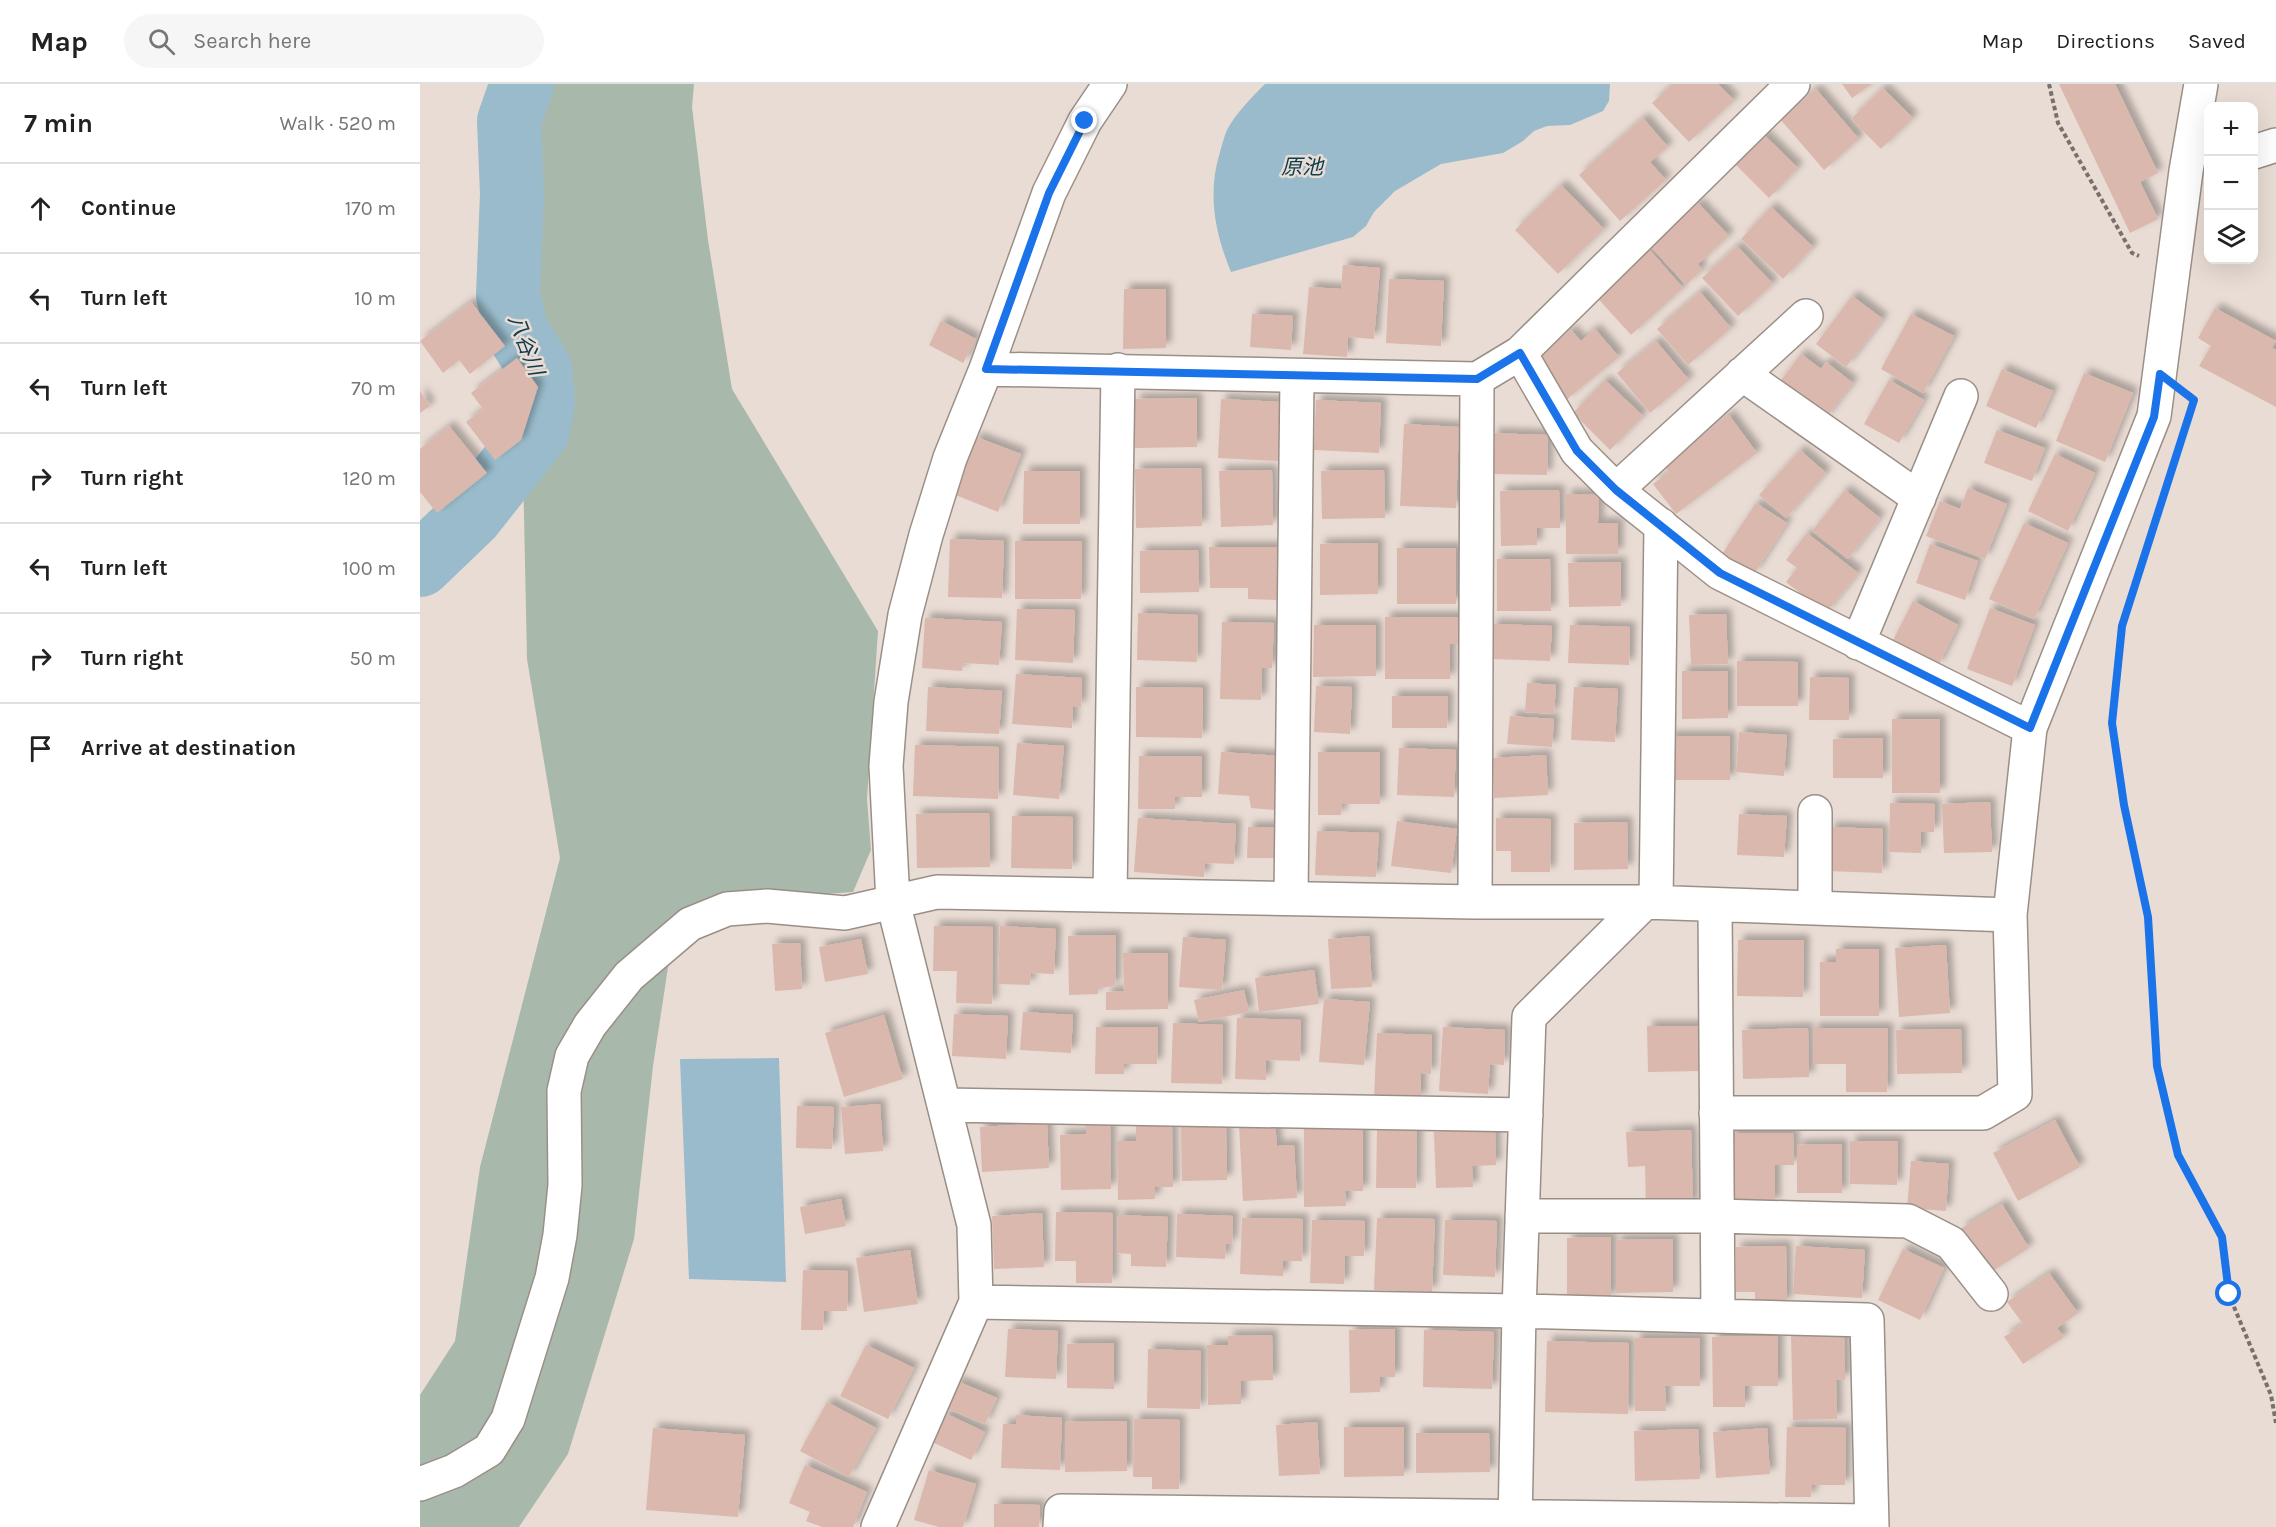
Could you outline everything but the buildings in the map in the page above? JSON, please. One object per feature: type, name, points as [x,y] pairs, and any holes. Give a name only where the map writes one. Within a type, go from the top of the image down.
[{"type":"street","points":[[878,1527],[976,1302],[974,1225],[892,902],[886,766],[891,702],[904,615],[950,458],[986,369],[1049,193],[1085,121],[1110,84]]},
{"type":"street","points":[[986,369],[1477,379],[1520,353],[1793,84]]},
{"type":"street","points":[[1716,1113],[1983,1113],[2014,1094],[2010,915],[2030,728],[2154,417],[2175,270],[2198,168],[2201,84]]},
{"type":"street","points":[[2258,150],[2276,145]]},
{"type":"street","points":[[1616,490],[1806,316]]},
{"type":"street","points":[[1520,353],[1577,451],[1616,490],[1720,573],[2030,728]]},
{"type":"street","points":[[1110,895],[1118,370]]},
{"type":"street","points":[[1742,374],[1919,498]]},
{"type":"street","points":[[1291,898],[1297,377]]},
{"type":"street","points":[[1475,902],[1477,379]]},
{"type":"street","points":[[1858,643],[1961,396]]},
{"type":"street","points":[[1516,1522],[1519,1311],[1529,1017],[1650,902],[1661,525]]},
{"type":"street","points":[[1815,812],[1815,908]]},
{"type":"street","points":[[420,1484],[454,1471],[489,1450],[508,1419],[552,1278],[560,1235],[565,1185],[564,1090],[572,1056],[590,1025],[629,976],[690,924],[727,909],[767,906],[845,913],[938,892],[1475,902],[1650,902],[2010,915]]},
{"type":"street","points":[[1715,905],[1718,1316]]},
{"type":"street","points":[[944,1105],[1526,1115]]},
{"type":"street","points":[[1522,1216],[1717,1216],[1908,1221],[1951,1243],[1991,1294]]},
{"type":"street","points":[[976,1302],[1519,1311],[1867,1320],[1871,1524],[1516,1522],[1061,1511],[1060,1527]]},
{"type":"path","points":[[2049,84],[2058,123],[2132,253],[2175,270]]},
{"type":"path","points":[[2165,490],[2122,626],[2112,723],[2124,805],[2148,917],[2157,1066],[2178,1155],[2222,1237],[2229,1294],[2271,1395],[2276,1423]]},
{"type":"green space","points":[[515,84],[694,84],[692,107],[708,240],[732,389],[878,631],[867,799],[871,850],[853,892],[813,895],[770,890],[722,893],[676,915],[653,1066],[634,1239],[568,1454],[519,1527],[420,1527],[420,1395],[455,1341],[480,1167],[560,858],[527,659]]},
{"type":"water","name":"原池","points":[[1265,84],[1610,84],[1609,101],[1603,111],[1570,125],[1547,126],[1534,131],[1503,153],[1441,164],[1395,191],[1374,212],[1366,226],[1353,237],[1231,272],[1217,228],[1214,198],[1216,168],[1227,130],[1244,106]]},
{"type":"water","points":[[779,1058],[786,1282],[689,1279],[680,1059]]},
{"type":"waterway","name":"八谷川","points":[[420,565],[471,516],[538,431],[543,401],[540,369],[516,330],[508,295],[512,194],[509,121],[522,84]]},
{"type":"route","points":[[1085,121],[1049,193],[986,369],[1477,379],[1520,353],[1577,451],[1616,490],[1720,573],[2030,728],[2154,417],[2160,374],[2194,400],[2122,626],[2112,723],[2124,805],[2148,917],[2157,1066],[2178,1155],[2222,1237],[2229,1294]]}]
